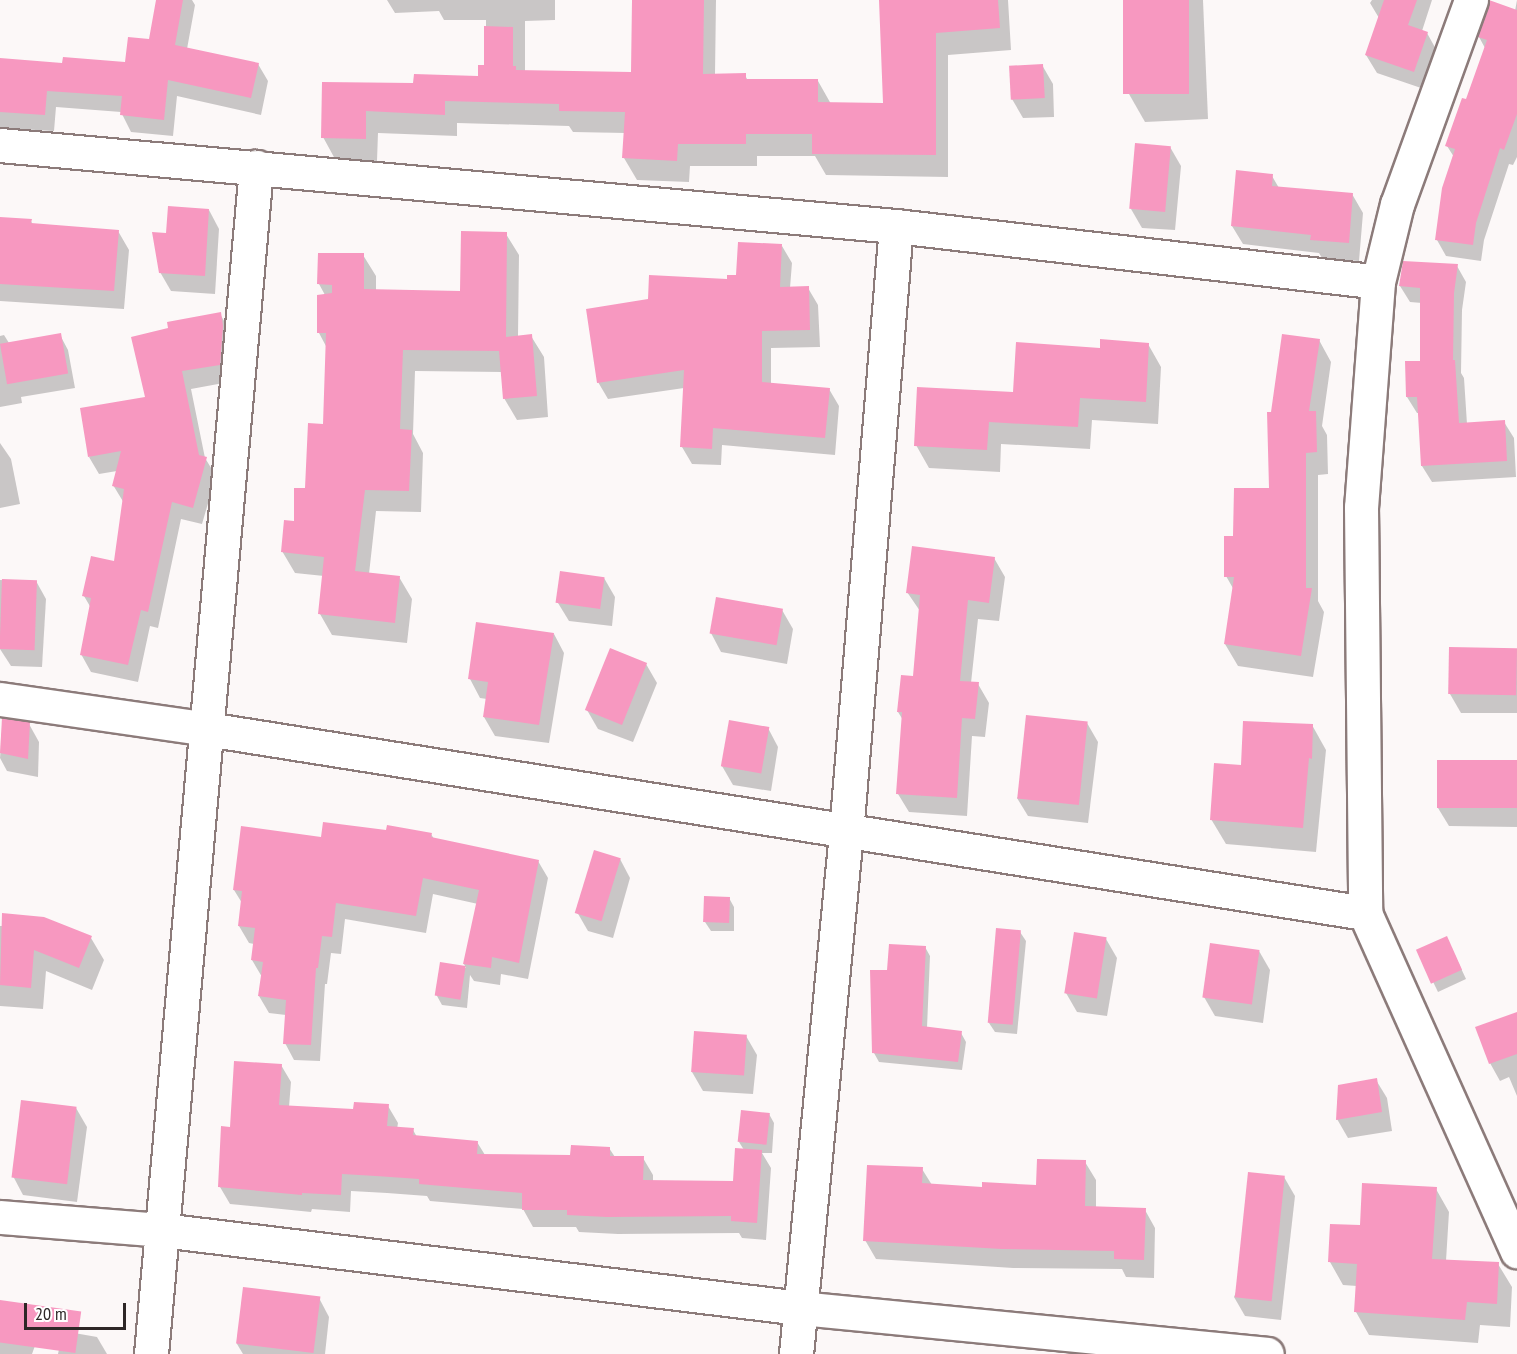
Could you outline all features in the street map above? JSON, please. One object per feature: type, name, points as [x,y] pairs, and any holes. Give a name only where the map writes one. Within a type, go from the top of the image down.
[{"type":"street","points":[[1471,0],[1397,204],[1378,282],[1361,507],[1365,913],[1517,1251]]},
{"type":"street","points":[[0,145],[896,226],[1378,282]]},
{"type":"street","points":[[151,1354],[256,167]]},
{"type":"street","points":[[796,1354],[846,833],[896,226]]},
{"type":"street","points":[[0,699],[207,729],[846,833],[1365,913]]},
{"type":"street","points":[[0,1217],[162,1230],[800,1308],[1267,1354]]},
{"type":"building","points":[[156,0],[183,0],[175,45],[259,63],[251,98],[168,80],[164,120],[120,115],[122,96],[47,91],[45,115],[0,112],[0,58],[62,63],[63,57],[125,62],[128,37],[149,39]]},
{"type":"building","points":[[632,0],[704,0],[703,74],[746,73],[746,79],[818,79],[818,102],[883,103],[879,0],[998,0],[1000,28],[936,33],[936,155],[812,154],[812,134],[746,134],[746,144],[678,144],[677,161],[622,158],[625,112],[559,111],[559,104],[445,101],[445,115],[366,111],[366,139],[321,138],[322,82],[413,83],[414,74],[478,76],[478,65],[484,65],[484,26],[513,27],[513,66],[516,66],[516,70],[631,72]]},
{"type":"building","points":[[1123,0],[1189,0],[1189,94],[1123,94]]},
{"type":"building","points":[[1384,0],[1417,0],[1408,25],[1428,32],[1414,72],[1365,55]]},
{"type":"building","points":[[1489,0],[1517,10],[1517,114],[1504,150],[1500,148],[1476,223],[1473,245],[1435,240],[1442,188],[1455,149],[1445,146],[1462,98],[1466,99],[1487,40],[1478,37]]},
{"type":"building","points":[[1043,64],[1045,98],[1011,100],[1009,66]]},
{"type":"building","points":[[1135,143],[1171,146],[1165,212],[1129,209]]},
{"type":"building","points":[[1236,170],[1273,174],[1272,186],[1353,193],[1349,243],[1310,240],[1311,235],[1231,226]]},
{"type":"building","points":[[168,206],[209,209],[205,276],[159,273],[152,232],[166,233]]},
{"type":"building","points":[[0,217],[32,219],[31,223],[119,230],[114,291],[0,284]]},
{"type":"building","points":[[461,231],[507,232],[506,337],[532,334],[537,396],[503,399],[499,351],[403,350],[400,429],[412,430],[409,491],[365,490],[355,571],[400,576],[395,623],[318,614],[324,557],[281,552],[284,520],[294,521],[294,488],[305,488],[308,423],[323,424],[326,333],[317,333],[317,295],[332,293],[332,285],[317,284],[318,253],[364,253],[364,289],[460,291]]},
{"type":"building","points":[[738,242],[782,244],[780,287],[809,286],[810,330],[762,331],[762,382],[830,388],[825,438],[713,428],[712,449],[680,447],[684,370],[597,383],[586,309],[648,299],[649,275],[727,279],[727,275],[736,275]]},
{"type":"building","points":[[1403,261],[1458,264],[1454,293],[1453,360],[1455,360],[1459,423],[1505,420],[1507,461],[1421,466],[1417,397],[1406,397],[1405,361],[1420,361],[1420,288],[1399,286]]},
{"type":"building","points":[[221,312],[223,326],[220,365],[182,371],[199,455],[207,457],[193,508],[172,502],[148,612],[141,610],[128,665],[80,655],[91,598],[82,596],[91,556],[114,561],[124,489],[112,486],[121,451],[88,457],[80,408],[145,397],[131,337],[168,328],[167,322]]},
{"type":"building","points":[[61,333],[68,373],[7,384],[0,344]]},
{"type":"building","points":[[1282,334],[1320,339],[1309,411],[1316,411],[1317,452],[1306,453],[1306,588],[1312,588],[1301,656],[1224,644],[1234,577],[1224,577],[1224,536],[1233,536],[1234,488],[1269,488],[1267,412],[1271,412]]},
{"type":"building","points":[[1100,339],[1149,343],[1146,402],[1080,398],[1078,427],[989,422],[987,450],[914,446],[917,387],[1013,392],[1016,342],[1100,348]]},
{"type":"building","points":[[912,546],[995,557],[989,603],[968,600],[960,681],[979,682],[975,719],[962,718],[957,798],[896,794],[902,712],[897,712],[901,675],[913,676],[920,595],[906,593]]},
{"type":"building","points":[[560,571],[605,577],[600,609],[556,603]]},
{"type":"building","points":[[2,579],[37,580],[35,650],[0,649]]},
{"type":"building","points":[[716,597],[783,609],[777,645],[710,633]]},
{"type":"building","points":[[476,622],[554,633],[539,725],[483,717],[488,682],[468,679]]},
{"type":"building","points":[[1449,647],[1517,648],[1516,695],[1448,694]]},
{"type":"building","points":[[610,648],[647,663],[622,725],[585,710]]},
{"type":"building","points":[[1026,715],[1088,721],[1079,805],[1017,799]]},
{"type":"building","points":[[2,718],[30,722],[28,759],[0,753]]},
{"type":"building","points":[[729,720],[769,727],[761,773],[721,766]]},
{"type":"building","points":[[1243,721],[1313,724],[1312,759],[1309,758],[1303,828],[1210,820],[1214,763],[1241,765]]},
{"type":"building","points":[[1437,760],[1517,760],[1517,808],[1437,808]]},
{"type":"building","points":[[323,822],[386,830],[387,825],[432,833],[431,837],[539,860],[519,963],[492,957],[491,968],[463,964],[479,890],[423,878],[416,916],[336,903],[332,937],[322,936],[318,968],[316,968],[311,1045],[283,1044],[286,1000],[258,996],[263,962],[251,960],[255,928],[238,926],[242,891],[233,890],[241,826],[321,837]]},
{"type":"building","points":[[594,850],[621,858],[601,921],[575,913]]},
{"type":"building","points":[[704,896],[730,897],[729,923],[703,922]]},
{"type":"building","points":[[2,913],[44,917],[92,936],[79,968],[34,950],[31,988],[0,985]]},
{"type":"building","points":[[996,928],[1021,930],[1013,1025],[988,1023]]},
{"type":"building","points":[[1074,932],[1107,937],[1097,998],[1064,993]]},
{"type":"building","points":[[1447,936],[1462,970],[1431,984],[1416,950]]},
{"type":"building","points":[[1210,943],[1260,950],[1252,1004],[1202,997]]},
{"type":"building","points":[[889,944],[926,946],[922,1026],[962,1031],[958,1062],[872,1053],[870,970],[887,970]]},
{"type":"building","points":[[440,962],[466,966],[460,1000],[435,996]]},
{"type":"building","points":[[1517,1012],[1517,1054],[1489,1064],[1475,1027]]},
{"type":"building","points":[[694,1031],[747,1035],[744,1076],[691,1072]]},
{"type":"building","points":[[234,1061],[282,1064],[279,1105],[353,1109],[354,1102],[389,1104],[387,1126],[414,1128],[413,1135],[478,1141],[477,1154],[570,1155],[571,1145],[610,1147],[610,1156],[644,1156],[643,1180],[733,1181],[735,1148],[762,1150],[757,1223],[731,1221],[731,1216],[607,1217],[567,1215],[567,1210],[522,1210],[522,1193],[419,1184],[419,1179],[376,1176],[342,1174],[341,1195],[302,1193],[302,1195],[218,1187],[221,1126],[230,1127]]},
{"type":"building","points":[[1377,1078],[1382,1112],[1336,1120],[1338,1085]]},
{"type":"building","points":[[21,1100],[77,1107],[67,1184],[11,1177]]},
{"type":"building","points":[[741,1110],[770,1113],[766,1145],[738,1142]]},
{"type":"building","points":[[1037,1159],[1086,1160],[1085,1206],[1146,1208],[1144,1260],[1114,1259],[1114,1251],[1002,1249],[863,1241],[867,1165],[923,1167],[922,1183],[982,1187],[982,1182],[1036,1185]]},
{"type":"building","points":[[1248,1172],[1285,1176],[1272,1301],[1235,1297]]},
{"type":"building","points":[[1362,1183],[1437,1187],[1432,1259],[1499,1262],[1497,1304],[1467,1302],[1465,1320],[1354,1312],[1357,1264],[1328,1262],[1330,1224],[1360,1225]]},
{"type":"building","points":[[243,1287],[320,1297],[313,1353],[236,1344]]},
{"type":"building","points":[[0,1300],[81,1311],[75,1353],[0,1342]]}]
